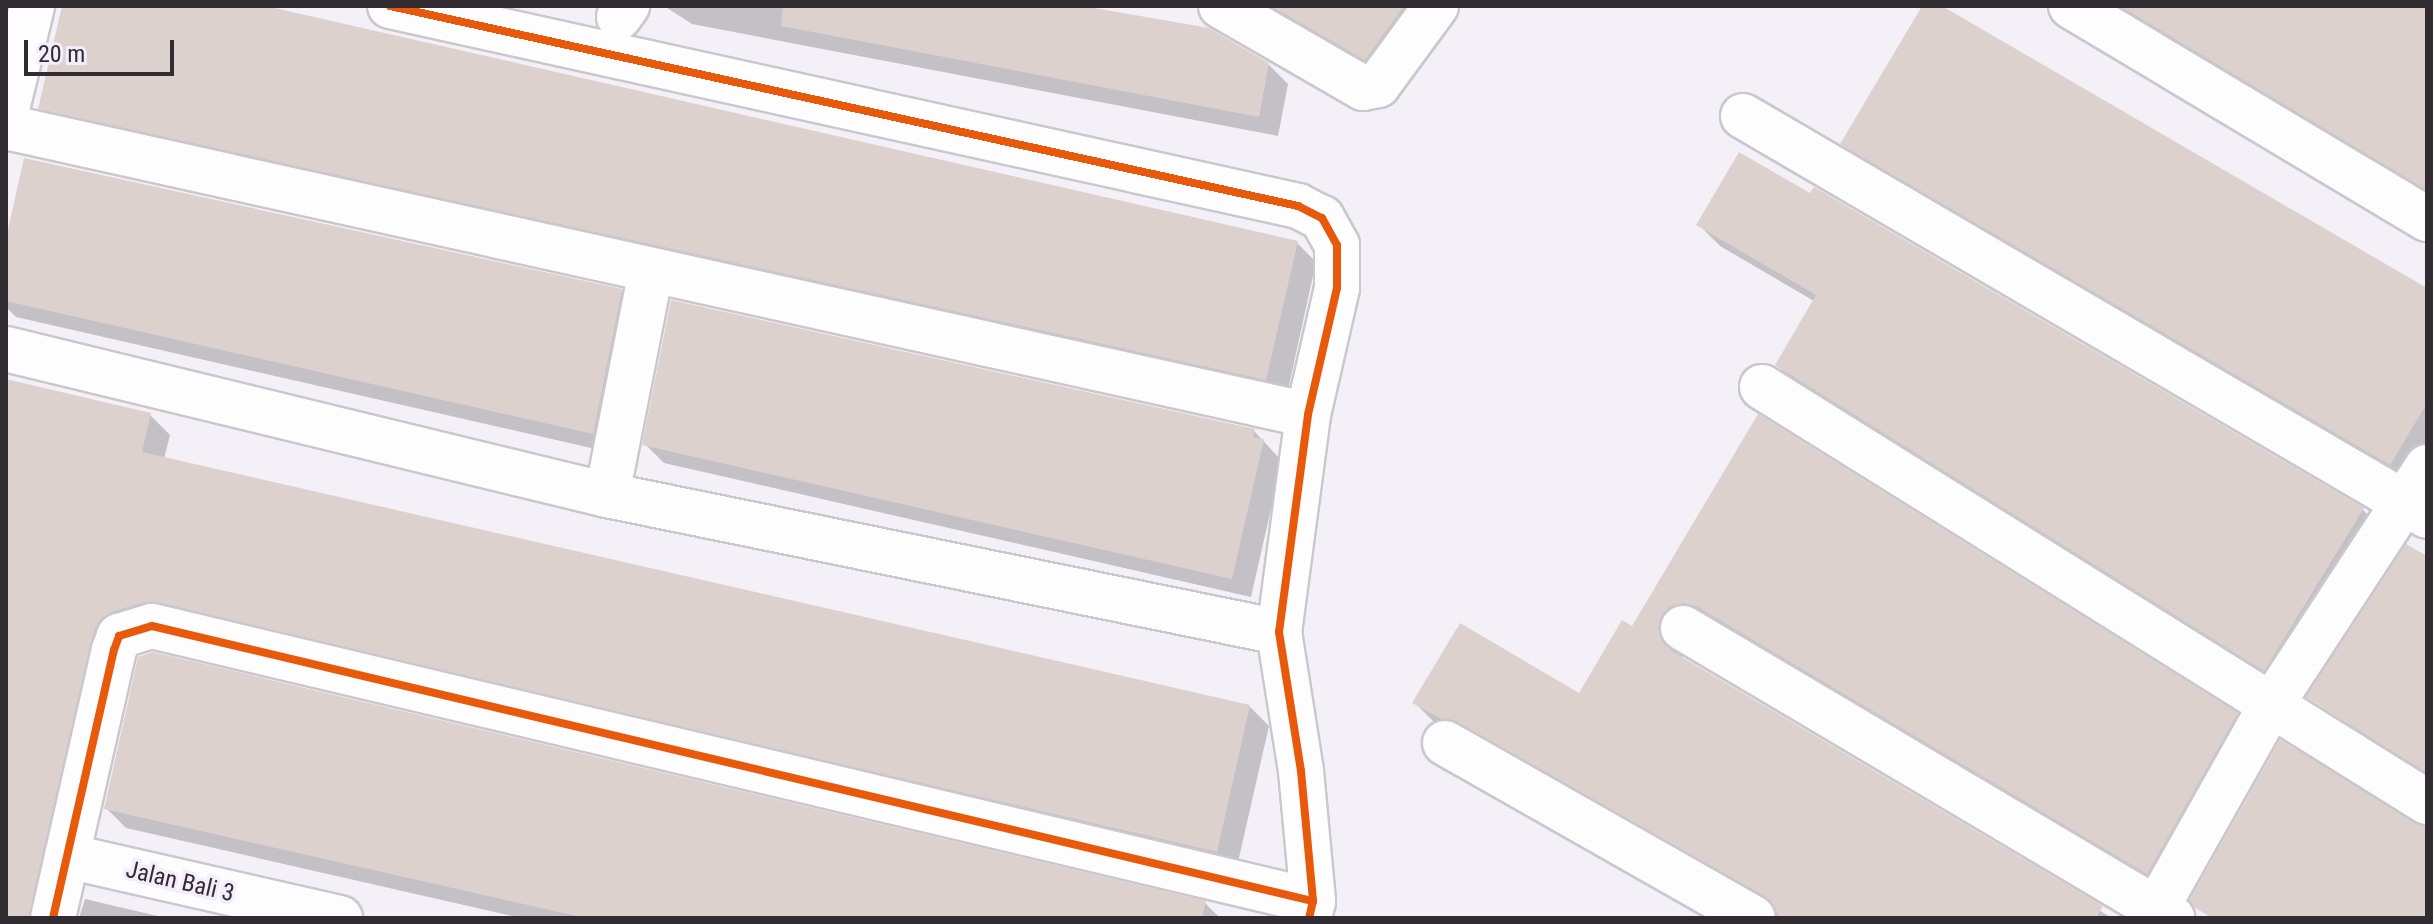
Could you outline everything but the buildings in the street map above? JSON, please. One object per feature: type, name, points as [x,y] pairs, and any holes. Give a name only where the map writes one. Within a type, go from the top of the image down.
[{"type":"street","points":[[6,113],[32,6]]},
{"type":"street","points":[[53,918],[114,650],[119,636],[152,626],[1311,909],[1279,632],[1308,415],[1337,288],[1337,245],[1322,218],[1298,206],[390,6]]},
{"type":"street","points":[[1221,6],[1363,88],[1378,85],[1436,6]]},
{"type":"street","points":[[2071,6],[2427,219]]},
{"type":"street","points":[[1683,628],[2160,915],[2270,707],[2419,495],[1743,116]]},
{"type":"street","points":[[6,127],[1308,415]]},
{"type":"street","points":[[607,495],[651,271]]},
{"type":"street","points":[[6,349],[607,495],[1279,632]]},
{"type":"street","points":[[1762,387],[2270,707],[2427,802]]},
{"type":"street","points":[[1445,743],[1753,918]]},
{"type":"street","name":"Jalan Bali 3","points":[[67,856],[340,918]]},
{"type":"cycle path","points":[[390,6],[1298,206],[1322,218],[1337,245],[1337,288],[1308,415],[1279,632],[1301,771],[1313,901],[1309,918]]},
{"type":"cycle path","points":[[53,918],[114,650],[119,636],[152,626],[1313,901]]}]
